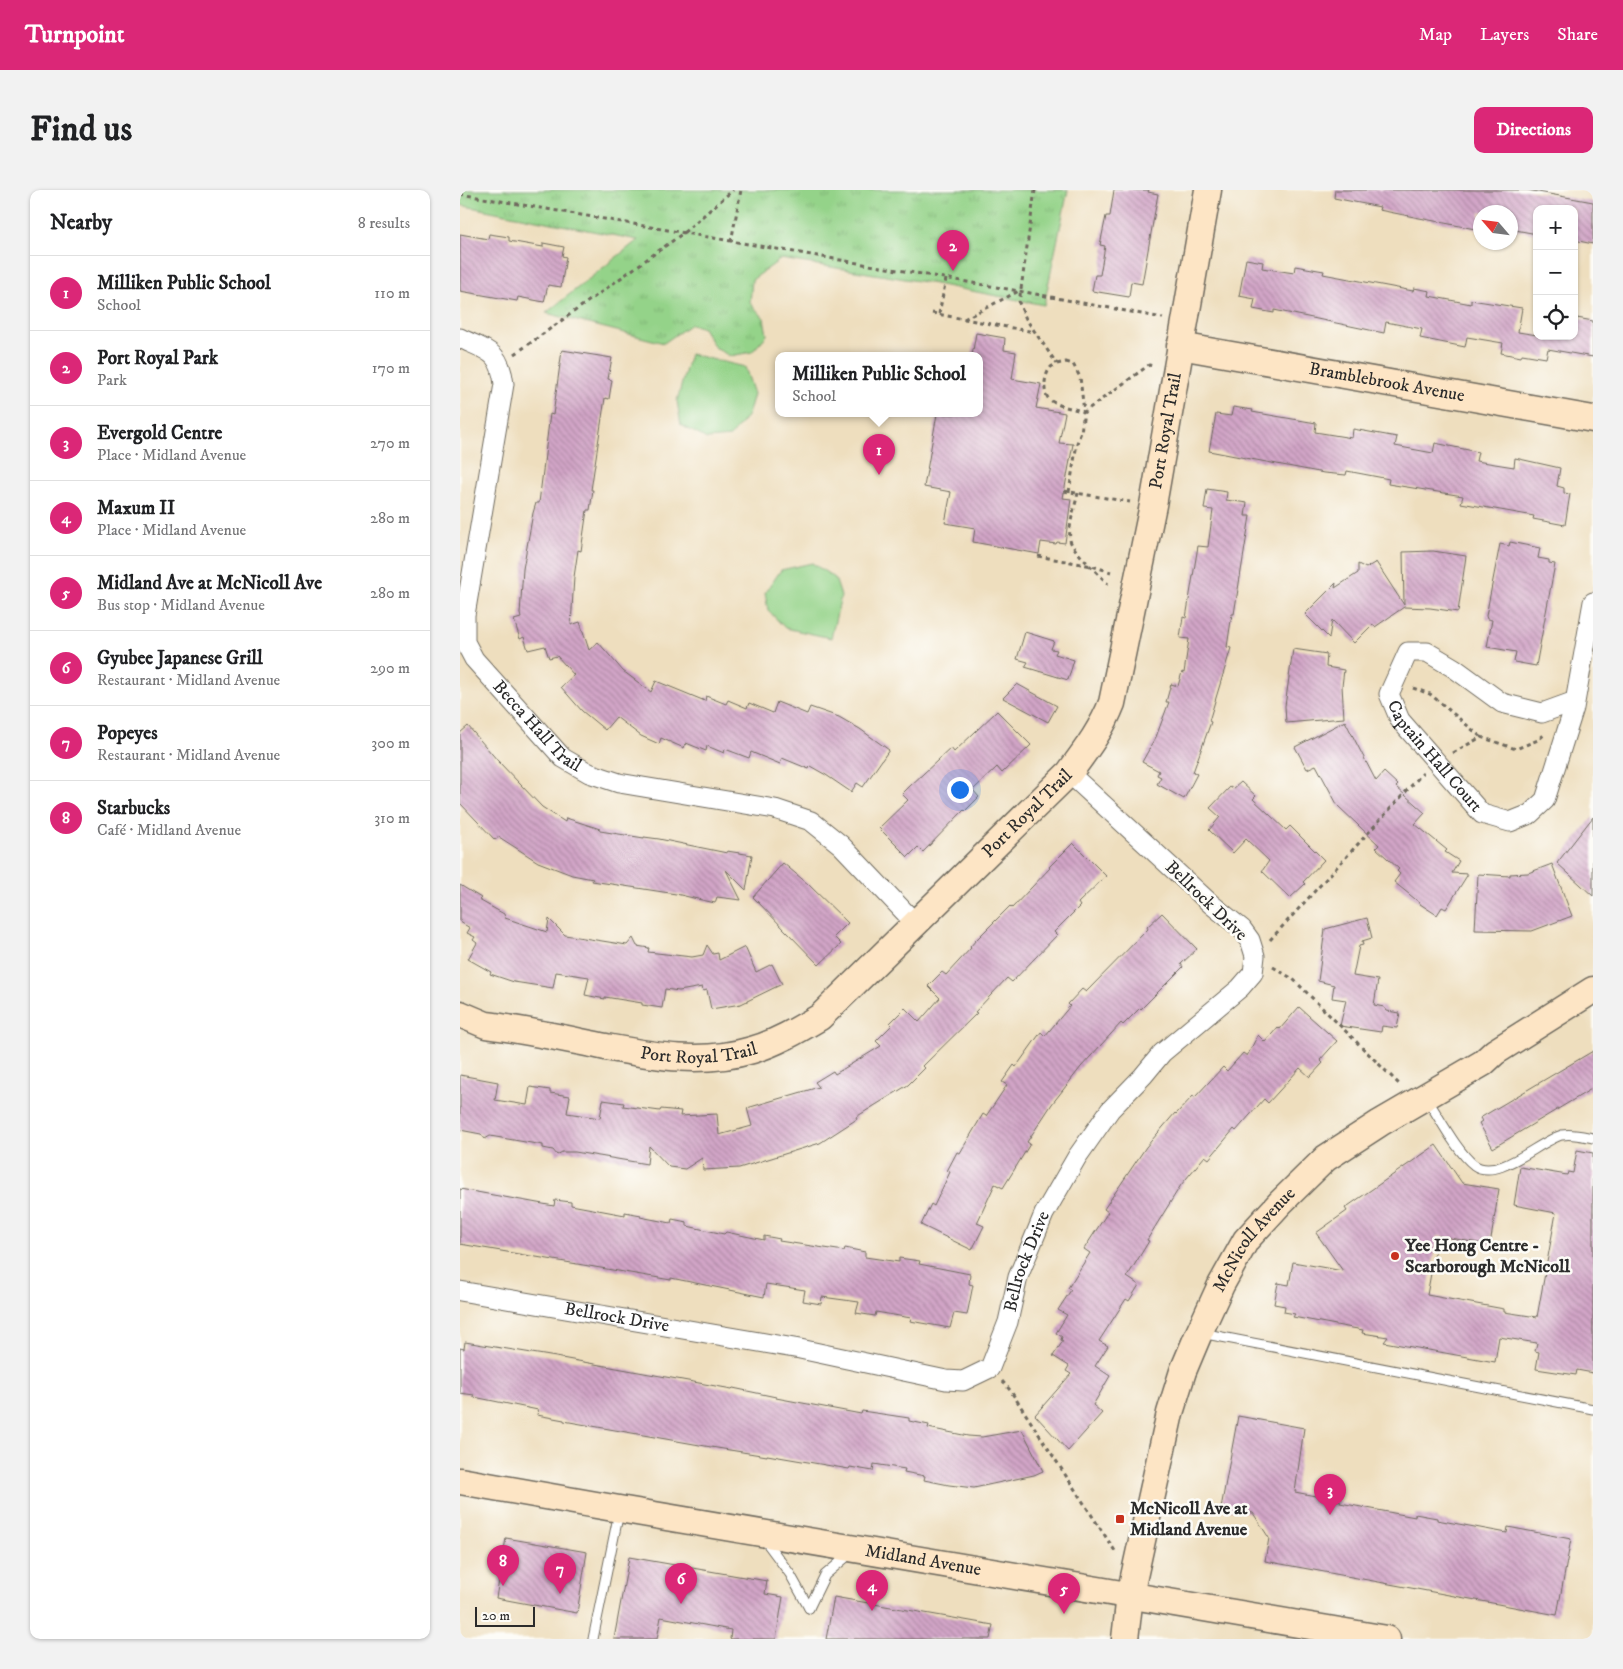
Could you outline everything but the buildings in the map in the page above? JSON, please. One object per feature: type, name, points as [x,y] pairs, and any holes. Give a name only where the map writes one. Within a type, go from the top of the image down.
[{"type":"main road","name":"Port Royal Trail","points":[[460,1014],[486,1025],[656,1056],[692,1059],[716,1058],[775,1042],[820,1017],[1070,772],[1096,738],[1106,720],[1112,703],[1153,505],[1208,190]]},
{"type":"main road","name":"Bramblebrook Avenue","points":[[1180,346],[1593,419]]},
{"type":"main road","name":"McNicoll Avenue","points":[[1125,1639],[1130,1595],[1170,1413],[1183,1371],[1199,1333],[1221,1285],[1246,1240],[1275,1208],[1326,1158],[1483,1063],[1495,1052],[1593,990]]},
{"type":"main road","name":"Midland Avenue","points":[[460,1481],[1380,1638]]},
{"type":"street","points":[[460,338],[493,353],[500,365]]},
{"type":"street","name":"Becca Hall Trail","points":[[500,365],[504,384],[465,615],[464,642],[474,659],[563,758],[588,774],[619,783],[775,809],[811,821],[841,845],[915,923]]},
{"type":"street","name":"Captain Hall Court","points":[[1575,704],[1542,713],[1502,703],[1454,668],[1427,652],[1408,652],[1390,694],[1400,720],[1482,814],[1510,822],[1530,814],[1545,800],[1575,704],[1593,602]]},
{"type":"street","name":"Bellrock Drive","points":[[460,1292],[800,1349],[946,1380],[963,1381],[990,1368],[1008,1322],[1018,1277],[1044,1214],[1077,1157],[1110,1110],[1162,1053],[1240,988],[1253,973],[1255,956],[1250,940],[1242,929],[1211,904],[1070,772]]},
{"type":"lane","points":[[1421,1099],[1465,1157],[1476,1166],[1489,1169],[1502,1167],[1562,1135],[1574,1134],[1593,1138]]},
{"type":"lane","points":[[1199,1333],[1593,1409]]},
{"type":"lane","points":[[593,1639],[619,1509]]},
{"type":"lane","points":[[760,1533],[790,1574],[809,1608],[825,1576],[856,1549]]},
{"type":"path","points":[[500,365],[682,234],[733,190]]},
{"type":"path","points":[[731,242],[741,190]]},
{"type":"path","points":[[1035,190],[1019,291],[1020,307],[1034,332],[1057,364]]},
{"type":"path","points":[[460,194],[1019,291],[1169,319]]},
{"type":"path","points":[[940,314],[946,279]]},
{"type":"path","points":[[964,319],[1019,291]]},
{"type":"path","points":[[932,313],[1034,332]]},
{"type":"path","points":[[1069,492],[1076,444],[1081,432],[1084,412],[1081,382],[1076,368],[1070,362],[1057,364],[1049,369],[1045,389],[1047,397],[1054,402],[1084,412]]},
{"type":"path","points":[[1084,412],[1149,365],[1161,368]]},
{"type":"path","points":[[1064,491],[1153,505]]},
{"type":"path","points":[[1078,494],[1070,539],[1074,548],[1108,584]]},
{"type":"path","points":[[1038,556],[1092,566],[1112,572]]},
{"type":"path","points":[[1395,680],[1430,694],[1481,737],[1516,749],[1538,740],[1575,704]]},
{"type":"path","points":[[1421,1099],[1293,979],[1255,956],[1420,776],[1437,762],[1481,737]]},
{"type":"path","points":[[990,1368],[1010,1390],[1114,1551]]},
{"type":"green space","points":[[460,190],[1068,190],[1044,305],[930,283],[781,259],[752,280],[750,303],[764,318],[767,335],[752,352],[730,356],[715,348],[703,328],[691,324],[664,343],[546,313],[638,240],[460,205]]},
{"type":"green space","points":[[690,354],[745,367],[754,394],[748,415],[730,437],[707,439],[681,425],[677,401]]},
{"type":"green space","points":[[812,563],[835,578],[841,596],[831,638],[785,628],[768,610],[765,593],[781,570]]},
{"type":"place","name":"Port Royal Park","points":[[953,271]]},
{"type":"place","name":"Milliken Public School","points":[[879,475]]},
{"type":"place","name":"Yee Hong Centre - Scarborough McNicoll","points":[[1395,1256]]},
{"type":"place","name":"Evergold Centre","points":[[1330,1515]]},
{"type":"place","name":"McNicoll Ave at Midland Avenue","points":[[1120,1519]]},
{"type":"place","name":"Starbucks","points":[[503,1586]]},
{"type":"place","name":"Popeyes","points":[[560,1594]]},
{"type":"place","name":"Gyubee Japanese Grill","points":[[681,1604]]},
{"type":"place","name":"Maxum II","points":[[872,1611]]},
{"type":"place","name":"Midland Ave at McNicoll Ave","points":[[1064,1614]]}]
